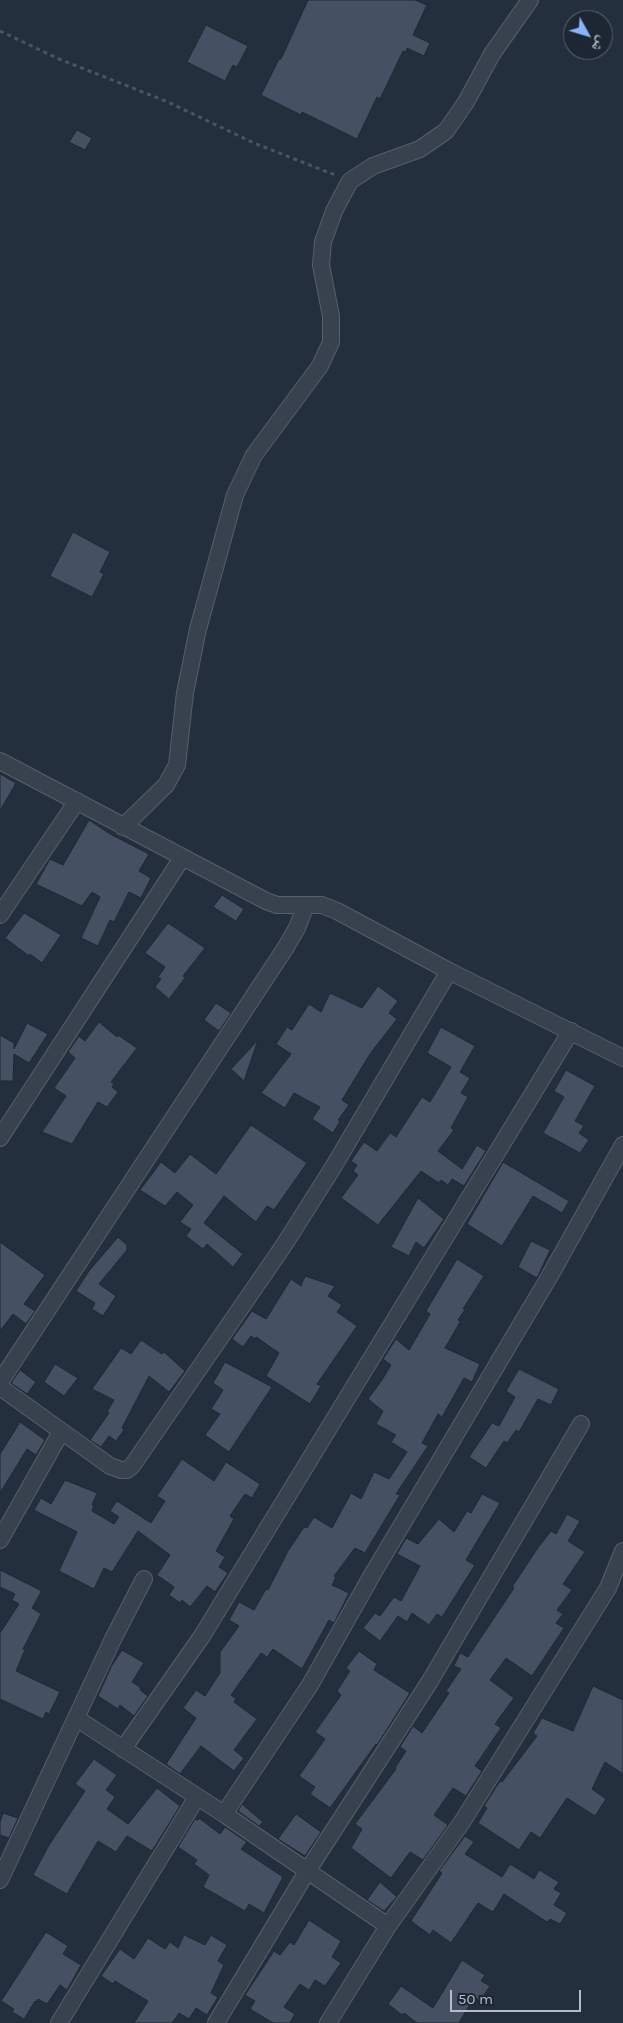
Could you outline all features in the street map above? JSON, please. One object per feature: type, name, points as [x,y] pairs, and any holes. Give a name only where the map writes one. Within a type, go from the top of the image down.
[{"type":"street","points":[[123,827],[166,784],[177,765],[185,693],[198,629],[235,495],[254,455],[320,366],[331,342],[331,316],[321,265],[323,242],[334,211],[350,181],[373,166],[420,149],[446,132],[466,102],[492,54],[530,0]]},
{"type":"street","points":[[0,760],[123,827],[266,901],[277,904],[322,905],[337,911],[449,971],[623,1058]]},
{"type":"street","points":[[0,915],[77,801]]},
{"type":"street","points":[[0,1138],[182,858]]},
{"type":"street","points":[[0,1382],[286,947],[297,928],[306,905]]},
{"type":"street","points":[[0,1387],[110,1466],[127,1470],[132,1466],[284,1245],[332,1170],[449,971]]},
{"type":"street","points":[[123,1749],[202,1636],[571,1032]]},
{"type":"street","points":[[224,1814],[310,1685],[372,1575],[553,1271],[623,1145]]},
{"type":"street","points":[[216,2023],[308,1870],[430,1681],[581,1424]]},
{"type":"street","points":[[0,1540],[62,1432]]},
{"type":"street","points":[[328,2023],[388,1926],[462,1822],[608,1588],[623,1551]]},
{"type":"street","points":[[0,1880],[113,1639],[144,1579]]},
{"type":"street","points":[[76,1718],[197,1796],[388,1926]]},
{"type":"street","points":[[59,2023],[197,1796]]},
{"type":"path","points":[[0,31],[59,59],[168,102],[254,143],[350,181]]},
{"type":"building","points":[[308,0],[415,0],[427,5],[413,35],[430,43],[424,56],[407,48],[406,52],[403,51],[380,99],[377,97],[357,139],[302,112],[301,115],[261,95],[279,59],[281,59]]},
{"type":"building","points":[[206,25],[248,46],[237,67],[233,65],[225,81],[187,62]]},
{"type":"building","points":[[77,130],[92,138],[85,150],[69,142]]},
{"type":"building","points":[[73,532],[110,552],[100,572],[104,574],[92,597],[50,576]]},
{"type":"building","points":[[0,774],[16,783],[0,811]]},
{"type":"building","points":[[89,820],[110,834],[149,854],[139,871],[151,878],[141,898],[129,892],[114,922],[110,920],[98,946],[81,938],[100,897],[92,892],[82,906],[36,884],[50,859],[63,865]]},
{"type":"building","points":[[222,895],[244,909],[236,921],[213,907]]},
{"type":"building","points":[[24,913],[61,935],[42,963],[5,938]]},
{"type":"building","points":[[168,923],[205,948],[183,976],[185,978],[169,999],[155,987],[161,979],[158,977],[165,967],[145,953]]},
{"type":"building","points":[[378,986],[398,1001],[389,1013],[397,1019],[370,1054],[342,1100],[349,1105],[338,1120],[340,1121],[333,1133],[312,1119],[320,1107],[294,1093],[285,1108],[261,1093],[291,1054],[276,1044],[287,1027],[292,1030],[309,1004],[321,1012],[330,993],[362,1008]]},
{"type":"building","points":[[216,1003],[231,1013],[219,1031],[204,1020]]},
{"type":"building","points":[[99,1022],[117,1037],[118,1035],[137,1048],[111,1082],[114,1084],[112,1087],[118,1092],[107,1107],[98,1102],[72,1144],[42,1132],[66,1096],[54,1088],[75,1058],[68,1052],[79,1036],[85,1041]]},
{"type":"building","points":[[27,1023],[48,1034],[29,1063],[14,1054],[13,1081],[0,1081],[0,1035],[14,1043],[14,1049]]},
{"type":"building","points":[[441,1027],[475,1046],[460,1072],[470,1078],[461,1093],[468,1097],[451,1128],[454,1130],[438,1151],[462,1169],[477,1145],[486,1151],[464,1186],[452,1179],[448,1185],[441,1180],[439,1183],[421,1171],[378,1225],[341,1198],[358,1175],[353,1171],[357,1165],[351,1161],[364,1142],[377,1151],[390,1133],[396,1137],[422,1097],[430,1102],[451,1067],[427,1053]]},
{"type":"building","points":[[258,1040],[244,1081],[231,1069]]},
{"type":"building","points":[[566,1070],[595,1086],[575,1121],[584,1126],[579,1133],[589,1140],[580,1153],[543,1133],[564,1097],[554,1091]]},
{"type":"building","points":[[251,1125],[307,1163],[274,1210],[267,1206],[256,1222],[224,1196],[204,1223],[243,1254],[233,1267],[207,1244],[203,1249],[186,1236],[191,1229],[180,1222],[193,1205],[177,1192],[165,1206],[140,1190],[161,1162],[175,1173],[190,1154],[216,1174]]},
{"type":"building","points":[[503,1162],[569,1201],[562,1213],[533,1196],[502,1246],[467,1224]]},
{"type":"building","points":[[418,1198],[444,1219],[424,1248],[416,1242],[409,1256],[391,1247]]},
{"type":"building","points":[[118,1237],[127,1245],[127,1250],[99,1284],[116,1296],[103,1316],[92,1309],[95,1303],[76,1291],[89,1271]]},
{"type":"building","points":[[531,1241],[550,1250],[537,1278],[518,1267]]},
{"type":"building","points":[[0,1242],[45,1275],[24,1304],[35,1311],[26,1324],[13,1314],[0,1331]]},
{"type":"building","points":[[457,1259],[484,1276],[463,1309],[465,1310],[458,1320],[460,1322],[445,1348],[480,1364],[472,1382],[464,1378],[442,1417],[438,1414],[422,1443],[428,1446],[396,1494],[400,1495],[365,1553],[355,1548],[334,1576],[336,1577],[332,1585],[349,1593],[334,1623],[329,1620],[302,1669],[273,1649],[267,1657],[261,1653],[231,1695],[236,1699],[234,1702],[257,1719],[234,1750],[244,1758],[234,1771],[201,1746],[180,1774],[166,1764],[196,1718],[183,1708],[196,1690],[205,1696],[220,1673],[220,1652],[239,1626],[229,1620],[239,1602],[254,1610],[266,1589],[268,1590],[288,1551],[304,1527],[307,1528],[314,1517],[332,1528],[351,1493],[361,1499],[374,1472],[389,1479],[407,1452],[391,1442],[396,1435],[376,1424],[383,1411],[368,1399],[391,1365],[383,1359],[396,1339],[409,1350],[430,1314],[426,1311]]},
{"type":"building","points":[[305,1276],[335,1286],[328,1296],[342,1305],[337,1312],[357,1326],[317,1384],[321,1386],[310,1404],[266,1376],[279,1353],[256,1337],[255,1339],[251,1336],[243,1347],[232,1339],[252,1311],[266,1319],[291,1279],[301,1286]]},
{"type":"building","points":[[141,1340],[162,1354],[164,1352],[185,1371],[169,1392],[149,1376],[122,1428],[124,1430],[116,1441],[109,1436],[101,1447],[90,1440],[109,1413],[107,1412],[114,1400],[92,1389],[121,1348],[131,1354]]},
{"type":"building","points":[[225,1362],[272,1387],[229,1452],[205,1435],[220,1414],[211,1409],[223,1390],[213,1383]]},
{"type":"building","points":[[55,1364],[78,1378],[64,1396],[44,1382]]},
{"type":"building","points":[[519,1369],[559,1389],[551,1405],[538,1399],[519,1432],[516,1430],[507,1443],[504,1441],[486,1468],[469,1457],[492,1423],[499,1426],[515,1397],[506,1391]]},
{"type":"building","points":[[20,1370],[36,1382],[27,1394],[11,1383]]},
{"type":"building","points":[[20,1422],[45,1440],[36,1455],[27,1449],[0,1493],[0,1454]]},
{"type":"building","points":[[182,1459],[214,1481],[226,1462],[260,1484],[252,1498],[245,1494],[230,1516],[234,1519],[216,1551],[225,1557],[219,1567],[228,1573],[215,1592],[207,1586],[190,1607],[182,1600],[180,1603],[169,1595],[174,1587],[157,1575],[170,1555],[138,1531],[112,1572],[104,1568],[94,1589],[59,1571],[77,1532],[34,1510],[41,1498],[51,1504],[65,1480],[97,1493],[92,1505],[94,1506],[92,1511],[114,1524],[119,1517],[110,1511],[117,1501],[151,1523],[165,1501],[157,1496]]},
{"type":"building","points":[[482,1494],[500,1503],[466,1560],[475,1565],[442,1617],[437,1614],[429,1625],[412,1613],[407,1622],[398,1616],[380,1641],[363,1628],[375,1613],[380,1616],[394,1597],[401,1601],[420,1566],[397,1554],[406,1538],[418,1544],[439,1519],[454,1532],[467,1511],[471,1513]]},
{"type":"building","points":[[567,1514],[580,1521],[568,1541],[585,1552],[563,1584],[572,1590],[557,1610],[563,1614],[556,1623],[564,1628],[532,1676],[506,1658],[490,1680],[514,1698],[495,1724],[501,1728],[475,1766],[482,1771],[466,1796],[453,1788],[434,1815],[448,1825],[423,1860],[410,1852],[391,1878],[351,1848],[362,1829],[355,1824],[396,1769],[406,1751],[400,1747],[413,1726],[422,1733],[449,1693],[446,1691],[461,1669],[454,1666],[460,1653],[468,1657],[514,1588],[512,1587],[537,1549],[551,1531],[556,1534]]},
{"type":"building","points":[[0,1570],[41,1592],[32,1608],[41,1614],[23,1649],[25,1650],[16,1671],[60,1692],[49,1714],[46,1712],[43,1719],[0,1699],[0,1633],[19,1604],[12,1600],[15,1594],[0,1587]]},
{"type":"building","points":[[122,1650],[144,1663],[132,1682],[148,1696],[134,1716],[120,1705],[118,1709],[98,1696],[111,1667]]},
{"type":"building","points":[[359,1651],[377,1664],[374,1670],[410,1693],[377,1745],[330,1808],[310,1794],[315,1787],[299,1776],[325,1739],[315,1732],[341,1695],[337,1691],[350,1671],[346,1668]]},
{"type":"building","points":[[593,1686],[623,1700],[623,1774],[605,1762],[592,1789],[606,1799],[595,1816],[567,1798],[540,1838],[531,1832],[519,1850],[478,1823],[487,1808],[484,1806],[500,1781],[502,1782],[537,1736],[533,1733],[542,1718],[573,1731]]},
{"type":"building","points":[[94,1759],[117,1775],[106,1790],[115,1797],[107,1809],[128,1824],[157,1788],[180,1806],[152,1851],[127,1836],[116,1852],[98,1841],[67,1894],[33,1875],[49,1845],[85,1791],[75,1784]]},
{"type":"building","points":[[242,1804],[263,1822],[259,1826],[238,1811]]},
{"type":"building","points":[[3,1813],[18,1818],[9,1838],[0,1835],[0,1822]]},
{"type":"building","points":[[296,1814],[321,1832],[305,1856],[278,1839]]},
{"type":"building","points":[[199,1818],[220,1834],[225,1827],[247,1842],[241,1849],[283,1877],[264,1913],[249,1904],[245,1911],[203,1887],[209,1875],[194,1864],[197,1860],[178,1847],[195,1819],[198,1820]]},
{"type":"building","points":[[465,1836],[474,1842],[465,1854],[502,1877],[510,1864],[534,1879],[539,1870],[559,1882],[554,1889],[561,1893],[554,1905],[567,1913],[560,1924],[550,1919],[547,1922],[504,1894],[493,1912],[478,1903],[451,1943],[433,1930],[430,1935],[411,1921],[442,1873],[439,1871]]},
{"type":"building","points":[[380,1882],[397,1897],[384,1911],[367,1900]]},
{"type":"building","points":[[309,1920],[341,1941],[332,1957],[341,1963],[325,1986],[315,1980],[309,1990],[300,1984],[284,2007],[295,2014],[290,2023],[273,2023],[250,2009],[255,2001],[245,1995],[274,1951],[280,1955],[290,1942],[294,1945]]},
{"type":"building","points":[[46,1932],[68,1946],[63,1954],[81,1965],[67,1990],[60,1985],[47,2004],[38,1999],[35,2001],[24,2019],[12,2012],[14,2009],[1,2001]]},
{"type":"building","points":[[184,1935],[205,1945],[211,1935],[227,1945],[218,1961],[224,1965],[211,1993],[218,1997],[207,2015],[196,2008],[189,2019],[179,2013],[172,2023],[134,2023],[148,2001],[115,1981],[113,1984],[101,1976],[120,1949],[134,1959],[148,1938],[165,1949],[170,1942],[178,1948]]},
{"type":"building","points":[[462,1960],[485,1975],[481,1981],[490,1986],[480,2001],[474,1997],[459,2023],[417,2023],[404,2013],[402,2015],[388,2004],[401,1986],[433,2008]]}]
